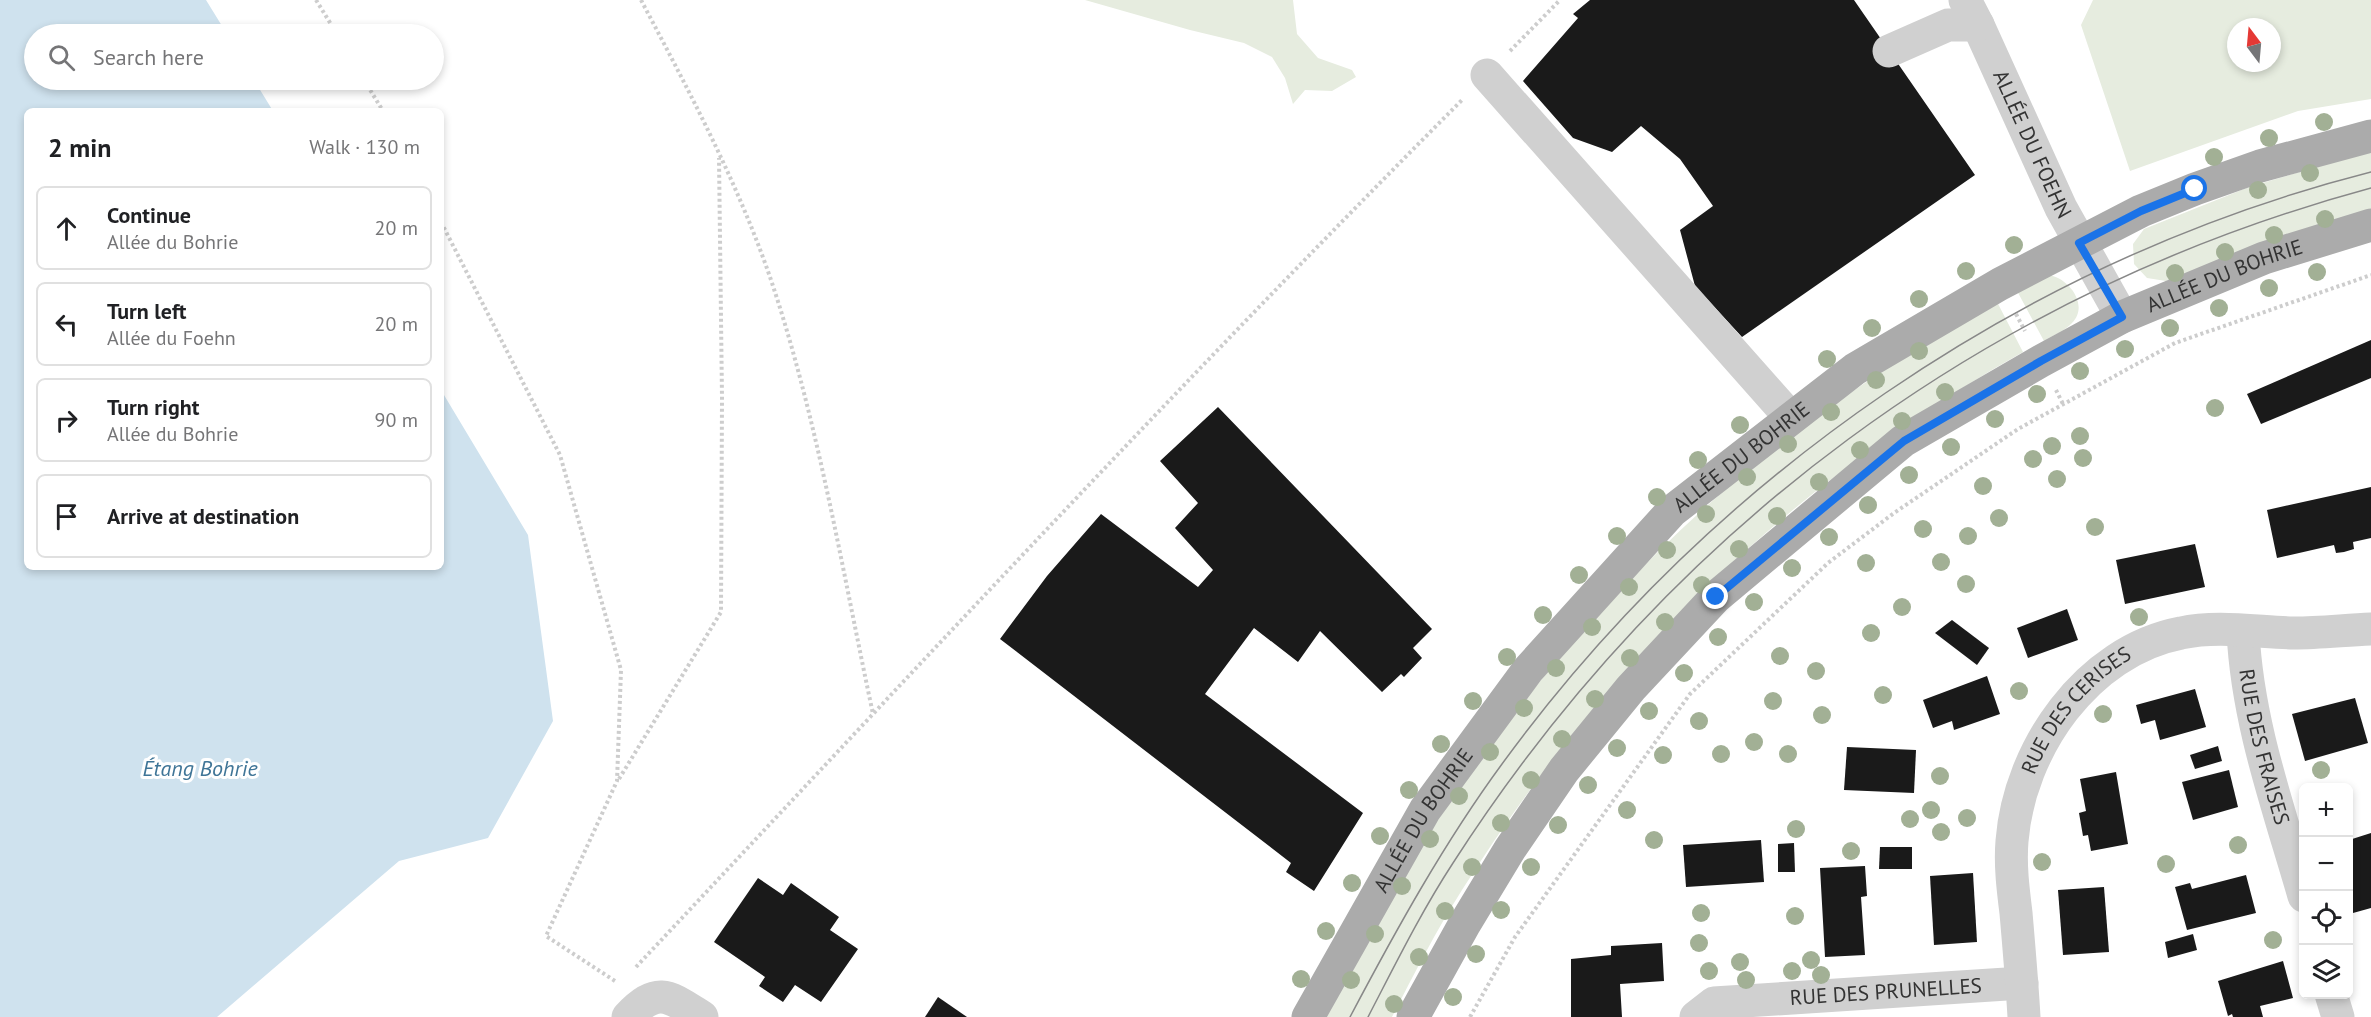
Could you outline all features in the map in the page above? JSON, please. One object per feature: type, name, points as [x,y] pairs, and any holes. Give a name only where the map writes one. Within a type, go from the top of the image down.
[{"type":"main road","name":"ALLÉE DU BOHRIE","points":[[1308,1017],[1425,810],[1528,670],[1672,511],[1855,369],[2000,284],[2141,211],[2195,189],[2260,166],[2371,136]]},
{"type":"main road","name":"ALLÉE DU BOHRIE","points":[[1413,1017],[1464,924],[1510,849],[1564,770],[1631,688],[1716,597],[1904,441],[2041,361],[2122,317],[2264,258],[2371,225]]},
{"type":"street","points":[[1889,51],[1948,25],[1971,12]]},
{"type":"street","name":"ALLÉE DU FOEHN","points":[[1971,12],[2061,208],[2122,317]]},
{"type":"street","points":[[1487,75],[1791,418]]},
{"type":"street","name":"RUE DES CERISES","points":[[2024,1017],[2013,888],[2012,840],[2022,791],[2040,745],[2064,708],[2114,662],[2152,642],[2181,633],[2242,631],[2295,633],[2371,629]]},
{"type":"street","name":"RUE DES FRAISES","points":[[2242,631],[2245,670],[2256,729],[2303,891]]},
{"type":"street","name":"RUE DES PRUNELLES","points":[[1705,1010],[2022,983]]},
{"type":"street","points":[[628,1017],[641,1003],[657,996],[668,997],[702,1017]]},
{"type":"street","points":[[2333,999],[2338,1017]]},
{"type":"path","points":[[316,0],[331,24]]},
{"type":"path","points":[[641,0],[719,154],[746,212],[767,270],[808,406],[873,715]]},
{"type":"path","points":[[628,975],[1022,554],[1302,260],[1560,0]]},
{"type":"path","points":[[370,90],[381,108]]},
{"type":"path","points":[[620,984],[546,936],[617,781],[721,612],[722,398],[719,154]]},
{"type":"path","points":[[444,228],[560,455],[621,670],[617,781]]},
{"type":"path","points":[[1470,1017],[1515,937],[1690,694],[1828,563],[1894,513],[2018,429],[2175,343],[2371,275]]},
{"type":"path","points":[[2011,304],[2028,337]]},
{"type":"shaded area","points":[[1085,0],[1293,0],[1297,34],[1318,58],[1352,70],[1356,77],[1332,91],[1305,90],[1293,104],[1285,78],[1272,57],[1244,43]]},
{"type":"shaded area","points":[[2093,0],[2371,0],[2371,99],[2298,111],[2130,171],[2081,25]]},
{"type":"shaded area","points":[[2371,151],[2371,211],[2272,240],[2166,281],[2147,278],[2134,264],[2133,244],[2144,229],[2249,187]]},
{"type":"shaded area","points":[[2048,275],[2056,277],[2069,286],[2078,300],[2079,308],[2077,316],[2069,326],[2044,341],[2016,289]]},
{"type":"shaded area","points":[[1996,300],[2023,352],[1938,404],[1857,460],[1780,520],[1708,585],[1641,655],[1577,729],[1518,807],[1452,905],[1392,1017],[1326,1017],[1403,874],[1452,799],[1532,691],[1620,590],[1717,497],[1795,433],[1879,373]]},
{"type":"water","name":"Étang Bohrie","points":[[0,0],[206,0],[221,24],[24,24],[24,90],[260,90],[271,108],[24,108],[24,570],[444,570],[444,395],[528,535],[553,721],[488,838],[399,861],[217,1017],[0,1017]]},
{"type":"building","points":[[1590,0],[1854,0],[1975,175],[1742,337],[1695,286],[1680,230],[1713,206],[1680,159],[1641,126],[1612,152],[1573,138],[1523,81],[1578,18],[1573,14]]},
{"type":"building","points":[[2371,340],[2371,378],[2261,424],[2247,394]]},
{"type":"building","points":[[1218,407],[1432,629],[1413,648],[1422,658],[1404,677],[1401,674],[1382,692],[1320,631],[1298,662],[1254,628],[1205,694],[1363,813],[1314,891],[1286,872],[1291,863],[1000,639],[1047,576],[1101,514],[1198,587],[1213,570],[1175,528],[1198,503],[1160,461]]},
{"type":"building","points":[[2371,487],[2371,538],[2353,542],[2354,549],[2344,552],[2336,553],[2334,545],[2277,558],[2267,510]]},
{"type":"building","points":[[2195,544],[2205,587],[2125,604],[2116,560]]},
{"type":"building","points":[[2067,609],[2078,640],[2028,658],[2017,628]]},
{"type":"building","points":[[1952,620],[1989,648],[1977,665],[1935,633]]},
{"type":"building","points":[[1987,676],[2000,714],[1954,730],[1952,721],[1933,728],[1923,700]]},
{"type":"building","points":[[2195,689],[2206,727],[2160,740],[2155,720],[2141,724],[2136,705]]},
{"type":"building","points":[[2355,698],[2368,743],[2305,761],[2292,714]]},
{"type":"building","points":[[2218,746],[2222,761],[2195,769],[2190,755]]},
{"type":"building","points":[[1847,747],[1916,750],[1914,793],[1844,790]]},
{"type":"building","points":[[2229,770],[2238,807],[2193,820],[2182,782]]},
{"type":"building","points":[[2116,772],[2128,844],[2091,851],[2088,835],[2083,836],[2079,813],[2086,811],[2080,779]]},
{"type":"building","points":[[2371,833],[2371,908],[2353,913],[2353,891],[2353,839]]},
{"type":"building","points":[[1761,840],[1764,882],[1686,887],[1683,845]]},
{"type":"building","points":[[1794,843],[1795,872],[1778,872],[1778,844]]},
{"type":"building","points":[[1880,847],[1912,847],[1912,869],[1879,869]]},
{"type":"building","points":[[1865,866],[1867,896],[1861,897],[1865,955],[1825,957],[1820,868]]},
{"type":"building","points":[[1973,873],[1977,942],[1934,945],[1930,876]]},
{"type":"building","points":[[2246,875],[2256,913],[2187,930],[2175,887],[2190,883],[2192,889]]},
{"type":"building","points":[[758,878],[783,895],[791,883],[839,917],[830,930],[858,949],[821,1002],[795,985],[783,1002],[759,986],[765,977],[714,942]]},
{"type":"building","points":[[2104,887],[2109,952],[2063,955],[2058,890]]},
{"type":"building","points":[[2193,934],[2197,950],[2168,958],[2165,942]]},
{"type":"building","points":[[1662,943],[1664,981],[1620,984],[1622,1017],[1571,1017],[1571,959],[1611,955],[1611,946]]},
{"type":"building","points":[[2283,961],[2293,998],[2260,1006],[2263,1017],[2233,1017],[2232,1014],[2228,1016],[2218,981]]},
{"type":"building","points":[[938,997],[967,1017],[925,1017]]},
{"type":"tram line","points":[[1350,1017],[1422,888],[1460,825],[1502,764],[1585,659],[1678,562],[1778,473],[1885,393],[1999,322],[2119,261],[2243,211],[2371,172]]},
{"type":"tram line","points":[[1368,1017],[1441,882],[1538,742],[1633,631],[1736,530],[1848,439],[1968,359],[2095,290],[2230,233],[2371,188]]},
{"type":"route","points":[[1716,597],[1904,441],[2041,361],[2122,317],[2079,243],[2141,211],[2195,189]]}]
